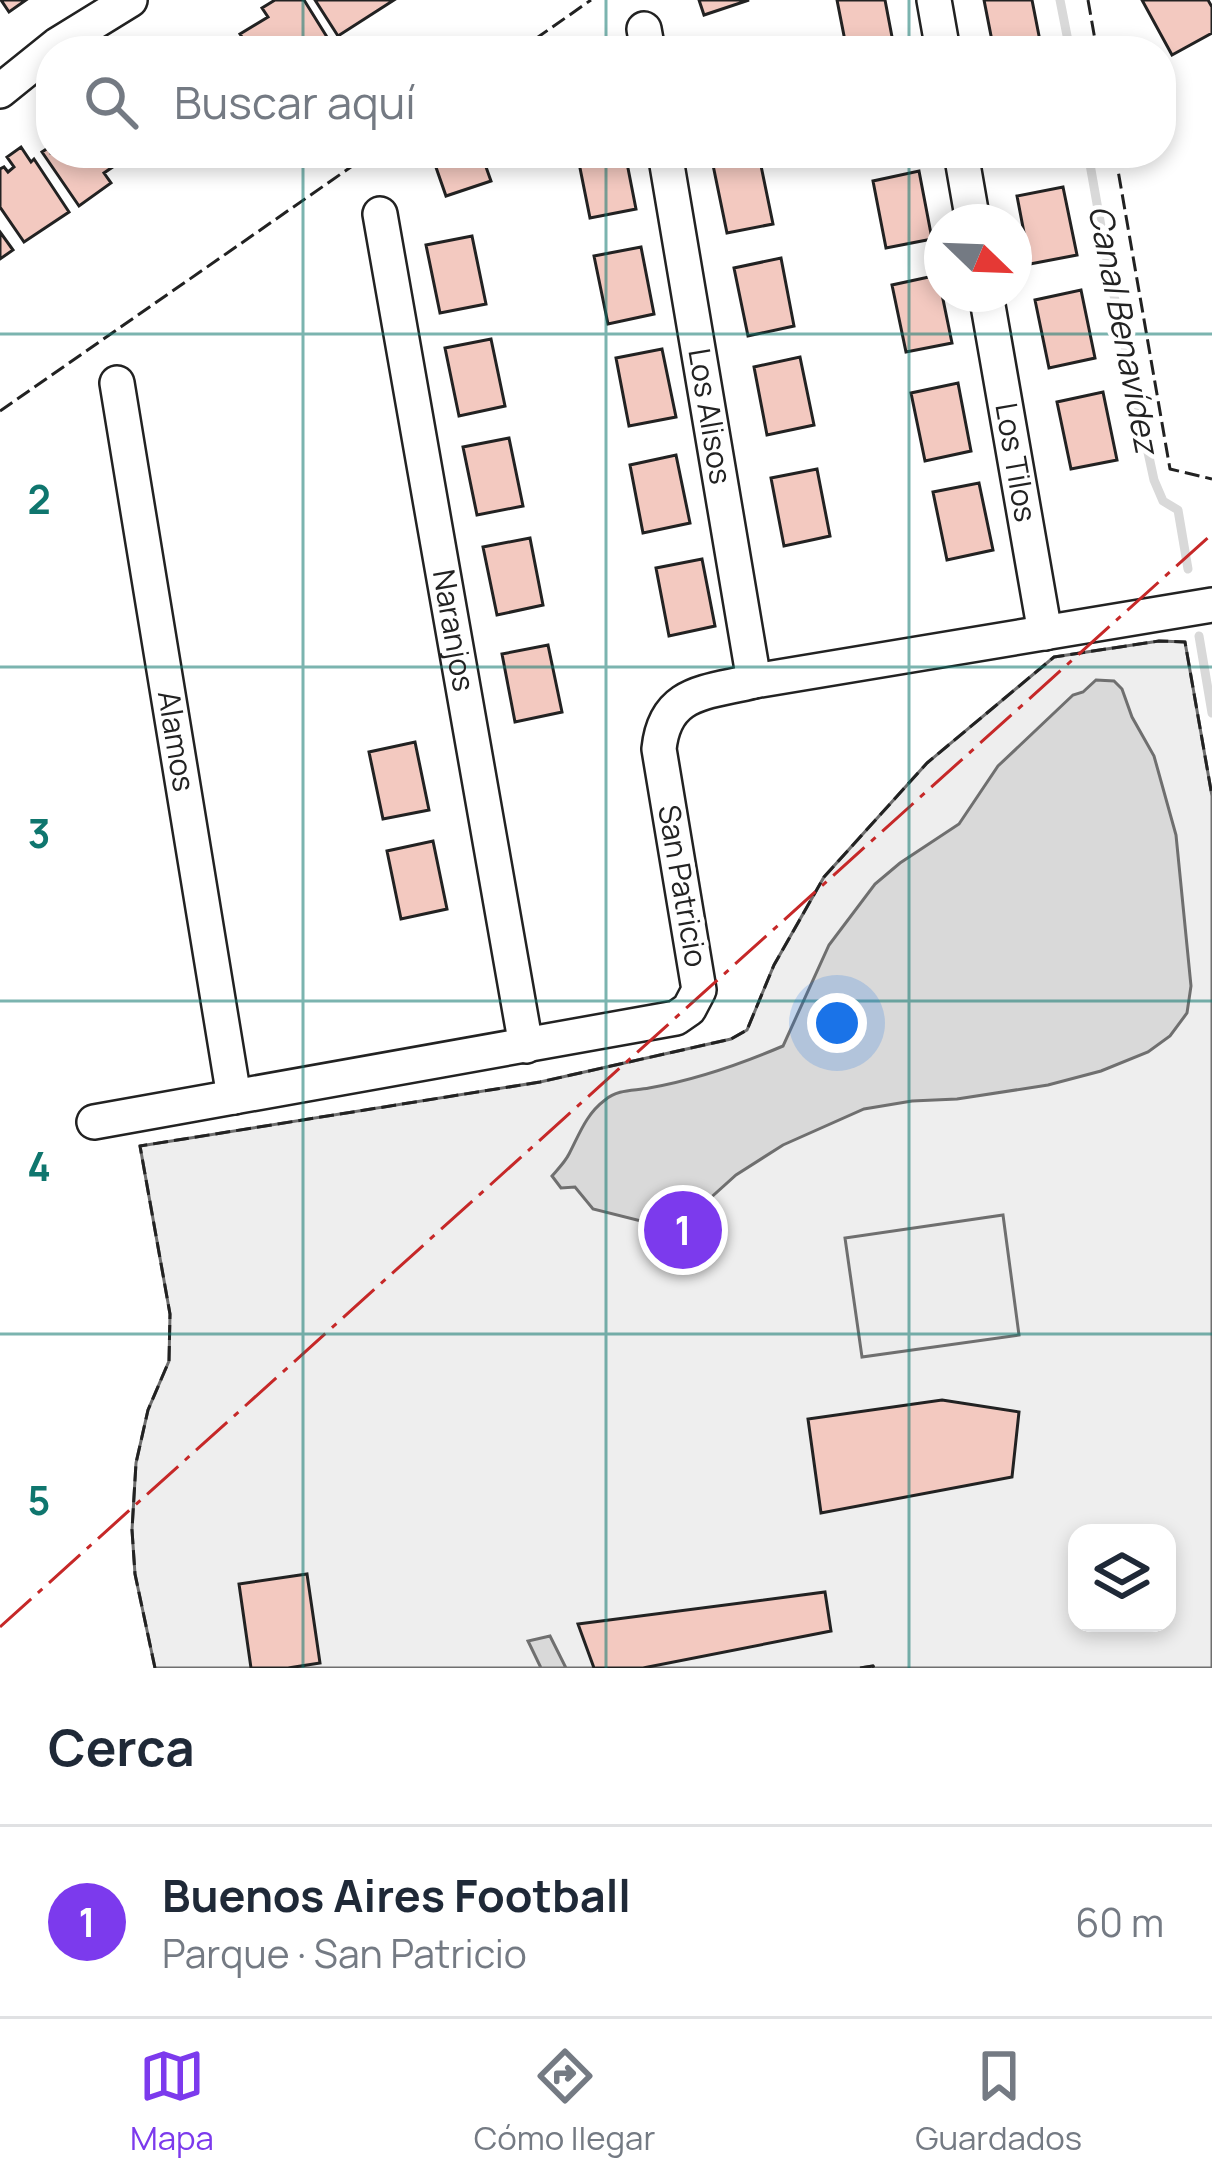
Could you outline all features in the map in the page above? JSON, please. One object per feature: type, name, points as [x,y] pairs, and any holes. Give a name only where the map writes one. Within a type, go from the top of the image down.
[{"type":"street","points":[[72,36],[130,0]]},
{"type":"street","points":[[934,0],[940,36]]},
{"type":"street","points":[[0,91],[36,62]]},
{"type":"street","name":"Los Alisos","points":[[668,168],[754,681]]},
{"type":"street","points":[[964,168],[970,204]]},
{"type":"street","name":"Naranjos","points":[[380,214],[526,1046]]},
{"type":"street","name":"Los Tilos","points":[[989,312],[1046,633]]},
{"type":"street","name":"Alamos","points":[[117,383],[234,1097]]},
{"type":"street","name":"San Patricio","points":[[94,1122],[667,1022],[684,1014],[699,990],[659,749],[660,733],[675,705],[754,681],[1212,605]]},
{"type":"shaded area","points":[[1159,641],[1185,642],[1212,796],[1212,1668],[155,1668],[135,1574],[132,1530],[136,1463],[148,1410],[169,1361],[170,1314],[140,1146],[540,1082],[731,1039],[747,1030],[774,965],[824,877],[927,763],[1054,657]]},
{"type":"shaded area","points":[[1096,680],[1114,681],[1122,689],[1154,756],[1176,835],[1191,986],[1187,1013],[1170,1036],[1148,1052],[1101,1071],[1048,1085],[864,1109],[783,1145],[736,1175],[686,1220],[671,1224],[593,1209],[575,1187],[561,1188],[552,1176],[588,1118],[610,1096],[701,1076],[783,1046],[829,945],[875,884],[959,824],[998,766],[1073,695]]},
{"type":"shaded area","points":[[1003,1215],[1019,1335],[862,1357],[845,1238]]},
{"type":"shaded area","points":[[550,1636],[566,1668],[541,1668],[528,1641]]},
{"type":"building","points":[[1,0],[26,0],[9,12]]},
{"type":"building","points":[[275,0],[304,0],[326,36],[241,36],[268,17],[262,8]]},
{"type":"building","points":[[315,0],[394,0],[338,36]]},
{"type":"building","points":[[699,0],[749,0],[704,15]]},
{"type":"building","points":[[837,0],[885,0],[892,36],[844,36]]},
{"type":"building","points":[[984,0],[1032,0],[1039,36],[991,36]]},
{"type":"building","points":[[1142,0],[1208,0],[1212,33],[1176,53],[1176,36],[1162,36]]},
{"type":"building","points":[[21,147],[69,212],[24,242],[0,207],[0,169],[8,172],[14,167],[7,157]]},
{"type":"building","points":[[53,168],[111,168],[104,173],[111,183],[79,206]]},
{"type":"building","points":[[436,168],[486,168],[491,181],[446,196]]},
{"type":"building","points":[[580,168],[628,168],[636,209],[590,218]]},
{"type":"building","points":[[714,168],[761,168],[773,224],[727,233]]},
{"type":"building","points":[[919,171],[925,204],[924,241],[886,248],[873,181]]},
{"type":"building","points":[[1063,187],[1077,255],[1032,264],[1032,204],[1019,204],[1017,196]]},
{"type":"building","points":[[0,232],[13,250],[0,259]]},
{"type":"building","points":[[472,236],[486,304],[440,313],[426,245]]},
{"type":"building","points":[[641,247],[654,314],[608,324],[594,256]]},
{"type":"building","points":[[781,258],[794,326],[748,336],[734,268]]},
{"type":"building","points":[[924,278],[924,312],[946,312],[952,343],[906,352],[892,285]]},
{"type":"building","points":[[1081,290],[1095,358],[1049,368],[1035,300]]},
{"type":"building","points":[[491,339],[505,406],[459,416],[445,348]]},
{"type":"building","points":[[662,349],[676,417],[629,426],[616,358]]},
{"type":"building","points":[[800,357],[814,425],[767,435],[754,367]]},
{"type":"building","points":[[958,383],[971,451],[925,461],[911,393]]},
{"type":"building","points":[[1103,392],[1117,460],[1071,469],[1057,402]]},
{"type":"building","points":[[509,438],[523,506],[477,515],[463,447]]},
{"type":"building","points":[[676,455],[690,523],[643,533],[630,465]]},
{"type":"building","points":[[817,469],[830,536],[784,546],[771,478]]},
{"type":"building","points":[[979,483],[993,550],[947,560],[933,492]]},
{"type":"building","points":[[530,538],[543,605],[497,615],[483,547]]},
{"type":"building","points":[[702,559],[715,626],[669,636],[656,568]]},
{"type":"building","points":[[548,645],[562,712],[515,722],[502,654]]},
{"type":"building","points":[[415,742],[429,810],[383,819],[369,752]]},
{"type":"building","points":[[433,841],[447,909],[401,919],[387,851]]},
{"type":"building","points":[[942,1400],[1019,1412],[1012,1477],[821,1513],[808,1419]]},
{"type":"building","points":[[307,1574],[320,1663],[251,1668],[239,1584]]},
{"type":"building","points":[[825,1592],[831,1631],[643,1668],[594,1668],[578,1624]]},
{"type":"waterway","name":"Canal Benavídez","points":[[1060,0],[1067,36]]},
{"type":"waterway","name":"Canal Benavídez","points":[[1091,168],[1154,480],[1163,501],[1178,510],[1188,569]]},
{"type":"waterway","name":"Canal Benavídez","points":[[1199,636],[1212,713]]},
{"type":"fence","points":[[539,36],[591,0]]},
{"type":"fence","points":[[1088,0],[1094,36]]},
{"type":"fence","points":[[0,411],[349,168]]},
{"type":"fence","points":[[1118,168],[1170,469],[1212,479]]},
{"type":"fence","points":[[155,1668],[135,1574],[132,1530],[136,1463],[148,1410],[169,1361],[170,1314],[140,1146],[540,1082],[731,1039],[747,1030],[774,965],[824,877],[927,763],[1054,657],[1159,641],[1185,642],[1212,796]]},
{"type":"fence","points":[[860,1668],[874,1668]]},
{"type":"power","points":[[0,1627],[1212,534]]},
{"type":"place","name":"Buenos Aires Football","points":[[683,1230]]}]
